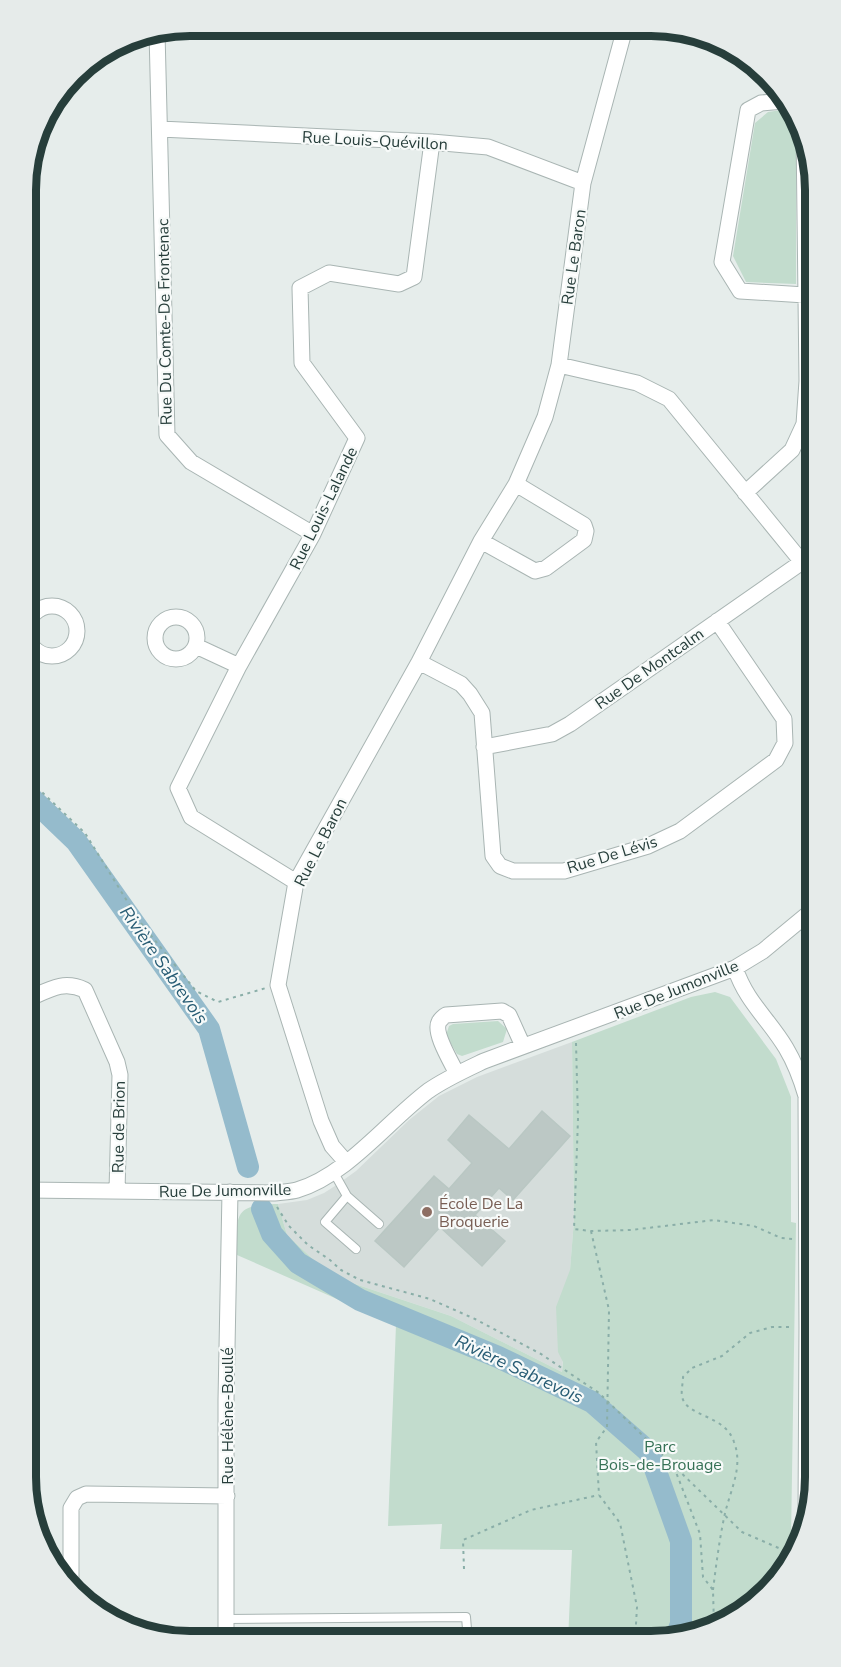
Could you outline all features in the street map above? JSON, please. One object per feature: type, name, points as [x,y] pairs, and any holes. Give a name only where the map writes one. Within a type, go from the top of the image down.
[{"type":"street","name":"Rue Le Baron","points":[[340,1167],[321,1120],[278,985],[296,882],[419,662],[481,541],[516,484],[545,417],[559,365],[583,183],[623,36]]},
{"type":"street","name":"Rue Du Comte-De Frontenac","points":[[157,40],[167,435],[190,462],[313,534]]},
{"type":"street","points":[[777,102],[761,103],[748,110],[722,262],[740,291],[805,295],[804,175]]},
{"type":"street","name":"Rue Louis-Quévillon","points":[[160,129],[432,142],[488,147],[583,183]]},
{"type":"street","name":"Rue Louis-Lalande","points":[[296,882],[190,817],[178,788],[239,666],[313,534],[357,438],[302,363],[300,288],[329,273],[399,284],[414,277],[432,142]]},
{"type":"street","points":[[559,365],[637,383],[669,399],[745,493],[805,560]]},
{"type":"street","points":[[745,493],[792,450],[804,424],[805,410]]},
{"type":"street","points":[[481,541],[535,571],[546,568],[584,540],[586,531],[584,525],[516,484]]},
{"type":"street","name":"Rue De Montcalm","points":[[484,747],[552,734],[570,724],[717,621],[805,566]]},
{"type":"street","name":"Rue De Lévis","points":[[419,662],[461,684],[482,713],[493,856],[500,866],[513,871],[564,871],[648,846],[680,831],[776,760],[785,743],[784,719],[717,621]]},
{"type":"street","points":[[196,646],[239,666]]},
{"type":"street","name":"Rue De Jumonville","points":[[36,1190],[274,1193],[295,1190],[324,1178],[340,1167],[429,1090],[457,1074],[523,1046],[575,1029],[735,968],[763,951],[805,916]]},
{"type":"street","points":[[735,968],[741,987],[785,1046],[800,1074],[805,1092]]},
{"type":"street","name":"Rue de Brion","points":[[36,996],[61,985],[74,985],[85,990],[117,1062],[120,1075],[117,1191]]},
{"type":"street","points":[[457,1074],[437,1028],[439,1021],[446,1015],[501,1011],[509,1015],[523,1046]]},
{"type":"street","name":"Rue Hélène-Boullé","points":[[226,1631],[226,1400],[230,1192]]},
{"type":"street","points":[[71,1575],[71,1508],[77,1498],[86,1494],[227,1496]]},
{"type":"lane","points":[[340,1167],[347,1196],[379,1224]]},
{"type":"lane","points":[[347,1196],[325,1222],[356,1249]]},
{"type":"lane","points":[[227,1619],[466,1617],[467,1631]]},
{"type":"path","points":[[36,786],[85,833],[140,921],[195,991],[219,1002],[278,985]]},
{"type":"path","points":[[575,1029],[578,1119],[574,1229],[632,1230],[714,1220],[754,1226],[781,1238],[805,1240]]},
{"type":"path","points":[[274,1193],[277,1208],[289,1226],[308,1245],[341,1270],[360,1280],[430,1299],[475,1319],[541,1354],[598,1393],[742,1532],[785,1551]]},
{"type":"path","points":[[591,1231],[609,1310],[607,1427],[596,1442],[599,1495],[620,1523],[637,1606],[636,1631]]},
{"type":"path","points":[[714,1617],[713,1590],[724,1515],[738,1461],[734,1440],[721,1423],[688,1408],[682,1397],[683,1377],[692,1368],[722,1356],[750,1333],[772,1327],[805,1328]]},
{"type":"path","points":[[673,1465],[700,1534],[704,1578],[713,1590]]},
{"type":"path","points":[[464,1569],[463,1540],[531,1510],[599,1495]]},
{"type":"shaded area","name":"École De La Broquerie","points":[[572,1042],[574,1220],[562,1372],[451,1316],[331,1276],[287,1235],[278,1204],[307,1200],[338,1184],[356,1171],[409,1120],[439,1096],[477,1077]]},
{"type":"green space","points":[[782,110],[796,138],[796,284],[746,282],[733,256],[755,123],[768,112]]},
{"type":"green space","name":"Parc Bois-de-Brouage","points":[[715,992],[730,997],[776,1059],[791,1097],[791,1222],[796,1223],[791,1540],[773,1571],[760,1586],[728,1610],[701,1623],[661,1631],[568,1631],[572,1550],[440,1549],[442,1524],[388,1526],[396,1325],[237,1255],[238,1222],[245,1210],[278,1204],[287,1235],[331,1276],[451,1316],[562,1372],[563,1362],[558,1352],[556,1307],[570,1270],[574,1220],[572,1042],[691,997]]},
{"type":"green space","points":[[498,1021],[507,1029],[503,1042],[462,1056],[457,1054],[446,1035],[449,1026],[453,1024]]},
{"type":"building","points":[[542,1111],[570,1136],[513,1200],[499,1188],[475,1215],[505,1241],[482,1266],[440,1227],[404,1267],[375,1241],[434,1176],[449,1189],[472,1163],[448,1140],[469,1115],[509,1149]]},
{"type":"waterway","name":"Rivière Sabrevois","points":[[36,803],[76,841],[209,1029],[248,1167]]},
{"type":"waterway","name":"Rivière Sabrevois","points":[[262,1209],[272,1234],[298,1263],[360,1300],[498,1357],[592,1402],[649,1452],[681,1541],[679,1628]]},
{"type":"place","name":"École De La Broquerie","points":[[427,1212]]}]
